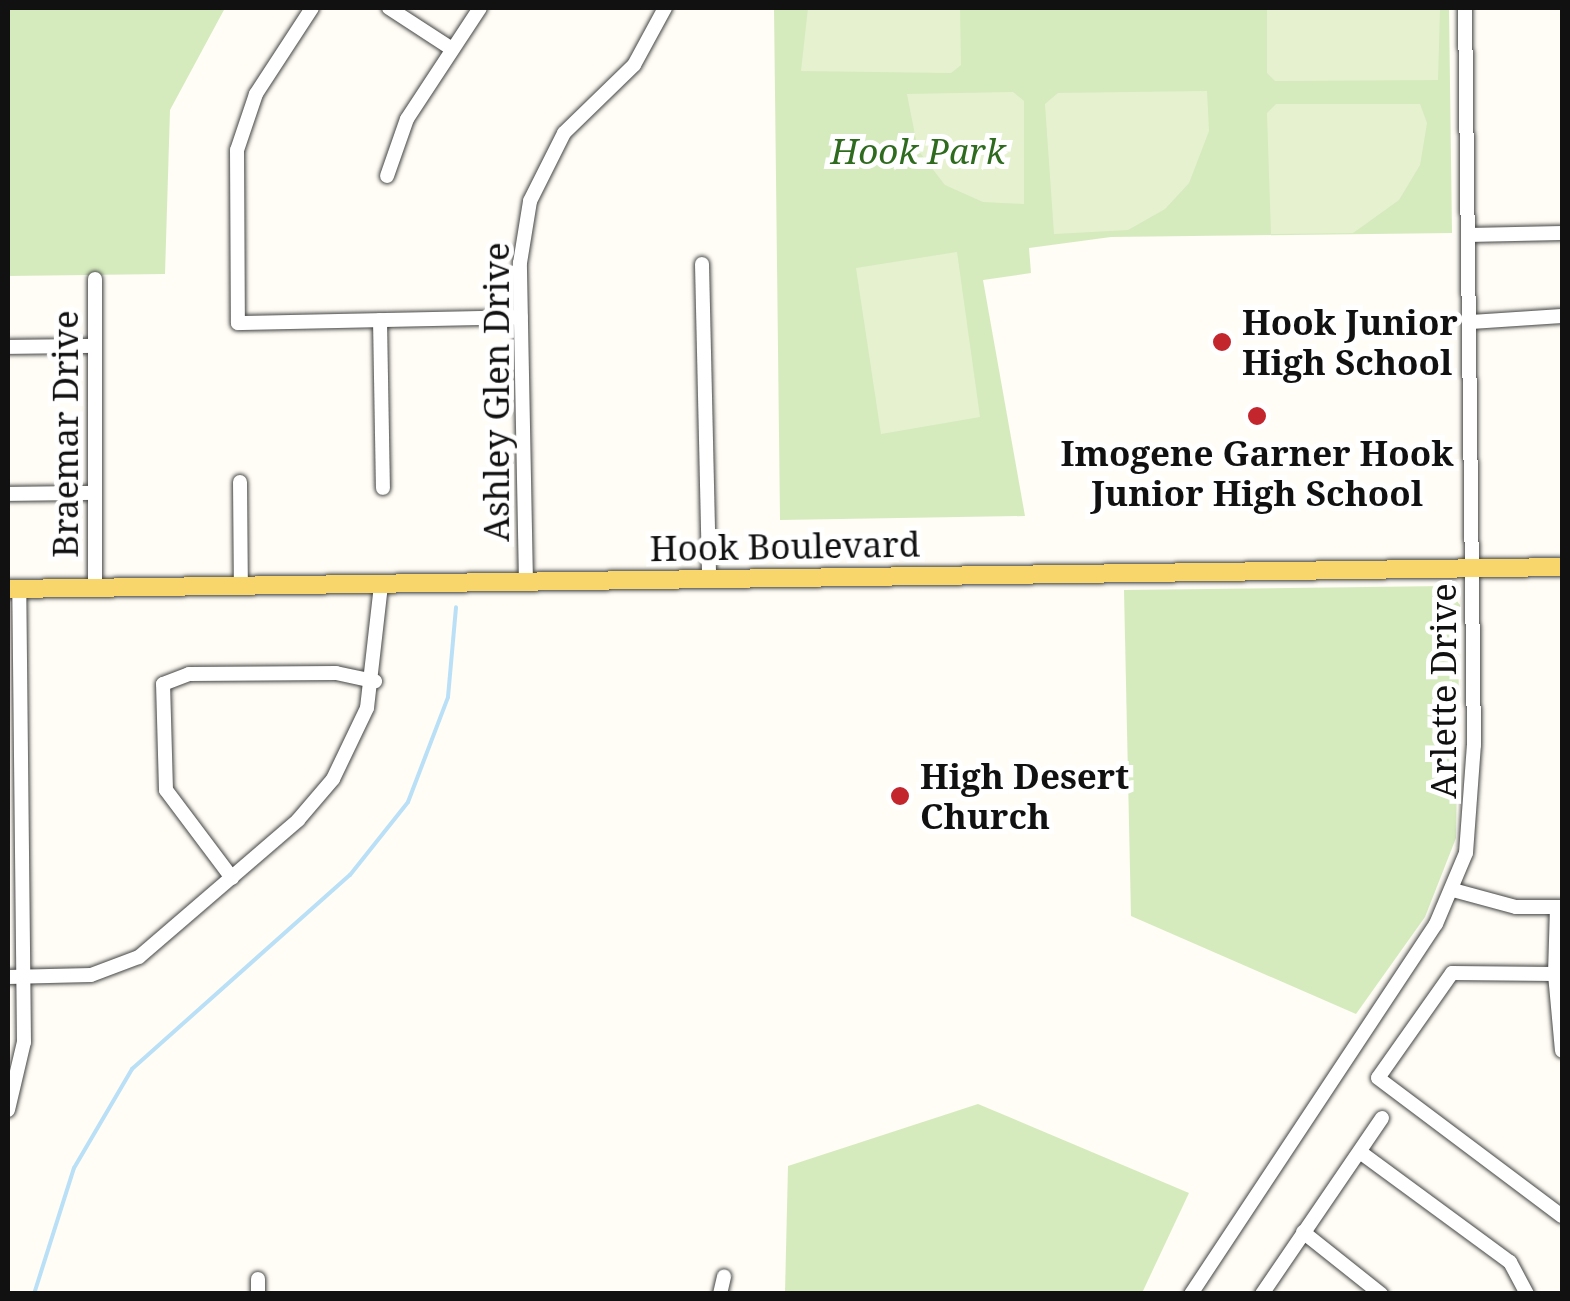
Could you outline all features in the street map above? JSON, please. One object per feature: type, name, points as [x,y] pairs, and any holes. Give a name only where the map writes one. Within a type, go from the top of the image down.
[{"type":"main road","name":"Hook Boulevard","points":[[13,589],[1562,567]]},
{"type":"street","points":[[312,8],[256,94],[237,150],[238,323],[521,317]]},
{"type":"street","points":[[389,8],[452,49]]},
{"type":"street","points":[[387,176],[407,119],[480,8]]},
{"type":"street","name":"Ashley Glen Drive","points":[[526,583],[523,236],[542,171],[586,106],[634,65],[665,8]]},
{"type":"street","name":"Arlette Drive","points":[[1191,1294],[1454,890],[1474,811],[1465,8]]},
{"type":"street","points":[[1468,235],[1562,233]]},
{"type":"street","points":[[702,264],[710,580]]},
{"type":"street","name":"Braemar Drive","points":[[95,279],[95,589]]},
{"type":"street","points":[[1471,322],[1562,316]]},
{"type":"street","points":[[380,320],[383,488]]},
{"type":"street","points":[[8,347],[95,346]]},
{"type":"street","points":[[240,482],[241,587]]},
{"type":"street","points":[[8,494],[95,492]]},
{"type":"street","points":[[15,977],[115,970],[232,878],[333,779],[375,681],[381,585]]},
{"type":"street","points":[[8,1110],[24,1042],[15,977],[13,589]]},
{"type":"street","points":[[232,878],[166,790],[163,684],[225,674],[336,673],[375,681]]},
{"type":"street","points":[[1454,890],[1516,907],[1560,907],[1555,974],[1562,1051]]},
{"type":"street","points":[[1555,974],[1452,973],[1378,1078],[1562,1216]]},
{"type":"street","points":[[1262,1294],[1382,1118]]},
{"type":"street","points":[[1360,1152],[1510,1262],[1527,1294]]},
{"type":"street","points":[[1303,1232],[1381,1293]]},
{"type":"street","points":[[720,1294],[724,1276]]},
{"type":"green space","points":[[8,8],[225,8],[170,110],[165,274],[8,276]]},
{"type":"green space","name":"Hook Park","points":[[774,8],[1449,8],[1452,233],[1111,237],[1029,248],[1031,273],[983,280],[1025,516],[780,520]]},
{"type":"green space","points":[[808,8],[960,8],[961,65],[951,73],[801,71]]},
{"type":"green space","points":[[1267,8],[1440,8],[1438,80],[1275,81],[1267,73]]},
{"type":"green space","points":[[1207,91],[1209,131],[1189,183],[1165,209],[1128,230],[1054,234],[1045,104],[1058,93]]},
{"type":"green space","points":[[1013,92],[1024,101],[1024,204],[983,202],[945,185],[918,150],[907,94]]},
{"type":"green space","points":[[1276,104],[1420,104],[1427,123],[1420,165],[1399,200],[1353,233],[1271,234],[1267,113]]},
{"type":"green space","points":[[957,252],[980,417],[881,434],[856,268]]},
{"type":"green space","points":[[1445,586],[1460,605],[1456,838],[1425,917],[1356,1014],[1131,916],[1124,590]]},
{"type":"green space","points":[[978,1104],[1189,1193],[1142,1293],[785,1293],[788,1166]]},
{"type":"waterway","points":[[34,1294],[74,1168],[132,1069],[350,875],[408,802],[448,697],[456,607]]},
{"type":"place","name":"Hook Junior High School","points":[[1222,342]]},
{"type":"place","name":"Imogene Garner Hook Junior High School","points":[[1257,416]]},
{"type":"place","name":"High Desert Church","points":[[900,796]]}]
